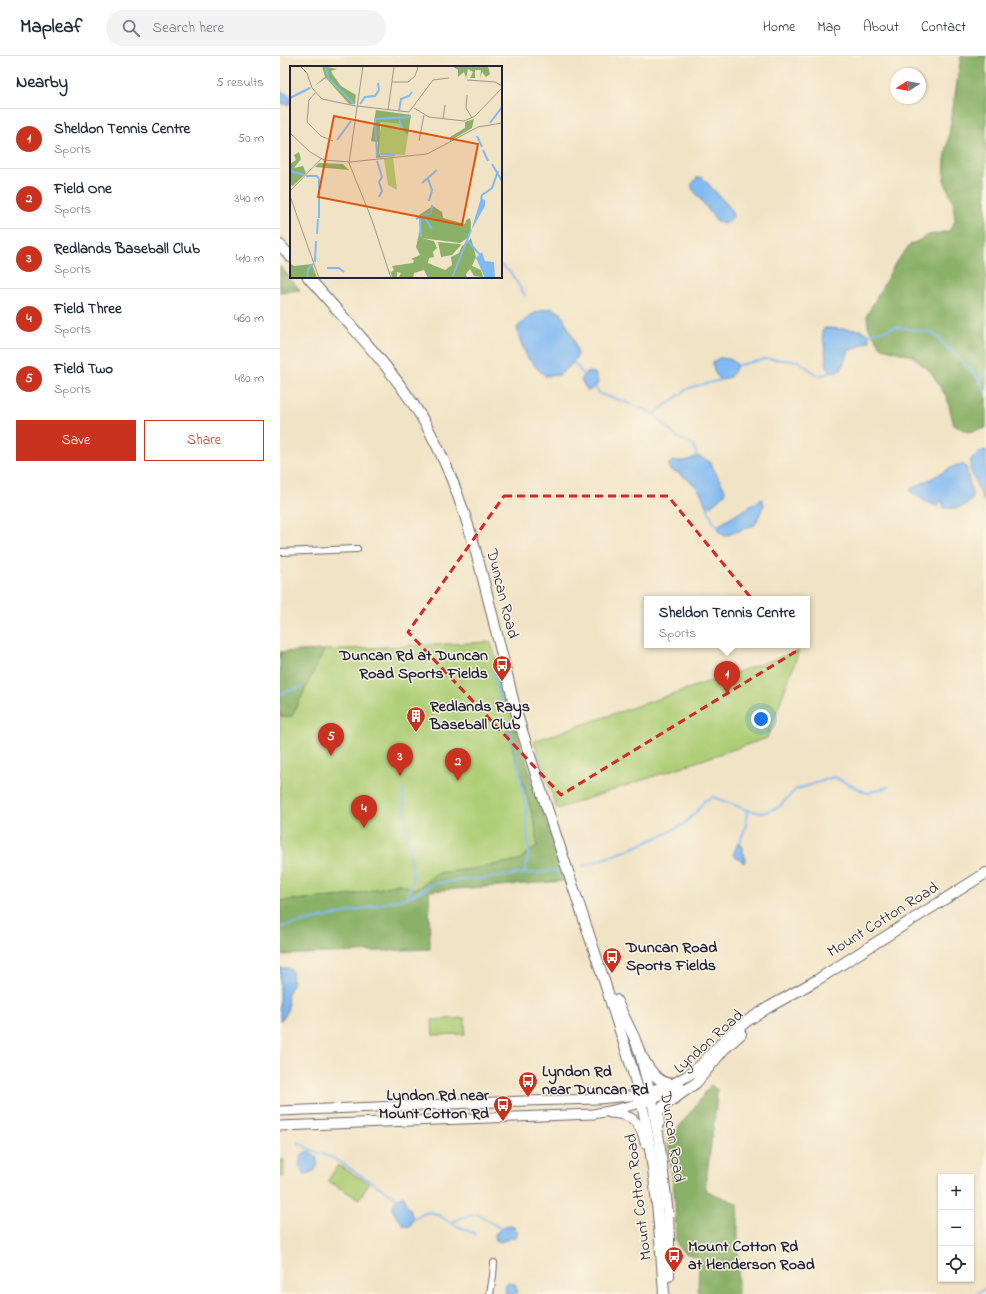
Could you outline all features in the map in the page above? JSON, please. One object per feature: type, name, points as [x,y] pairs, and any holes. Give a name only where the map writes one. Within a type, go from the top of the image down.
[{"type":"main road","points":[[280,245],[290,256]]},
{"type":"main road","name":"Duncan Road","points":[[309,278],[387,367],[416,408],[445,463],[461,504],[475,550],[518,719],[628,1053],[640,1099]]},
{"type":"main road","name":"Mount Cotton Road","points":[[668,1294],[669,1239],[671,1222],[670,1203],[658,1118],[660,1110],[664,1105],[696,1083],[732,1042],[775,1008],[796,993],[986,873]]},
{"type":"main road","name":"Duncan Road","points":[[596,954],[634,1037],[640,1053],[651,1095],[662,1164],[669,1239]]},
{"type":"main road","name":"Mount Cotton Road","points":[[664,1294],[658,1211],[649,1144],[640,1099],[673,1084],[694,1072],[735,1030],[769,1007],[796,993]]},
{"type":"main road","name":"Lyndon Road","points":[[651,1095],[679,1089],[690,1082],[732,1038],[749,1024],[775,1008]]},
{"type":"main road","points":[[640,1053],[647,1066],[658,1078],[666,1084],[673,1084]]},
{"type":"main road","points":[[280,1111],[524,1101],[640,1099]]},
{"type":"main road","points":[[593,1114],[609,1111],[640,1099]]},
{"type":"main road","points":[[524,1101],[525,1116]]},
{"type":"main road","points":[[280,1126],[525,1116],[620,1114],[635,1121],[640,1127],[643,1135],[658,1211]]},
{"type":"street","points":[[280,552],[357,549]]},
{"type":"street","points":[[490,1294],[494,1263]]},
{"type":"highlighted area","points":[[504,496],[668,496],[795,652],[561,795],[408,632]]},
{"type":"green space","points":[[961,56],[986,56],[986,428],[968,432],[954,425],[947,398],[931,372],[912,356],[882,348],[868,327],[867,315],[896,262],[910,245],[929,235],[949,231],[955,221],[953,201],[944,180],[945,160]]},
{"type":"green space","points":[[280,266],[300,290],[280,292]]},
{"type":"green space","points":[[491,642],[515,726],[507,728],[535,824],[537,846],[519,860],[473,869],[436,873],[416,889],[399,884],[347,896],[280,901],[280,716],[292,716],[324,650]]},
{"type":"green space","points":[[324,650],[292,716],[280,716],[280,652]]},
{"type":"green space","points":[[799,651],[767,738],[557,809],[534,741]]},
{"type":"green space","points":[[515,726],[566,881],[429,891],[430,949],[280,955],[280,901],[347,896],[399,884],[416,889],[436,873],[473,869],[519,860],[537,846],[535,824],[507,727]]},
{"type":"green space","points":[[465,1018],[465,1034],[433,1035],[432,1020]]},
{"type":"green space","points":[[711,1085],[717,1090],[705,1190],[738,1204],[738,1294],[698,1294],[699,1258],[682,1251],[676,1241],[675,1200],[669,1146],[670,1139]]},
{"type":"green space","points":[[280,1160],[284,1160],[284,1176],[280,1176]]},
{"type":"green space","points":[[338,1165],[369,1183],[359,1199],[328,1181]]},
{"type":"water","points":[[280,91],[290,96],[290,102],[288,105],[280,102]]},
{"type":"water","points":[[702,177],[732,210],[733,217],[727,223],[722,224],[716,220],[692,188],[692,184],[697,178]]},
{"type":"water","points":[[551,308],[561,313],[574,340],[578,355],[571,365],[559,375],[545,376],[528,359],[517,328],[532,315]]},
{"type":"water","points":[[826,328],[861,330],[868,334],[870,341],[849,351],[841,370],[835,373],[829,370],[827,365],[822,330]]},
{"type":"water","points":[[719,358],[729,359],[737,365],[732,375],[721,380],[716,374],[713,365],[713,362]]},
{"type":"water","points":[[587,372],[595,373],[598,383],[595,387],[588,391],[581,380]]},
{"type":"water","points":[[986,450],[986,502],[983,500],[970,469],[971,459],[978,452]]},
{"type":"water","points":[[698,456],[710,462],[725,490],[725,494],[709,507],[706,506],[701,494],[694,484],[670,469],[669,464],[672,461],[685,461]]},
{"type":"water","points":[[957,465],[964,465],[966,467],[973,498],[968,504],[956,508],[943,508],[944,503],[940,502],[938,507],[926,502],[911,492],[911,489]]},
{"type":"water","points":[[762,499],[764,504],[755,525],[725,536],[718,531],[719,525]]},
{"type":"water","points":[[740,842],[746,860],[744,863],[733,855],[738,843]]},
{"type":"water","points":[[280,968],[288,968],[292,971],[292,984],[287,995],[287,1012],[280,1021]]},
{"type":"water","points":[[306,1152],[310,1152],[316,1156],[318,1164],[314,1171],[305,1174],[302,1172],[300,1160]]},
{"type":"water","points":[[403,1195],[413,1219],[411,1225],[408,1227],[403,1225],[393,1211],[394,1203]]},
{"type":"water","points":[[508,1225],[514,1227],[518,1233],[515,1237],[500,1242],[496,1240],[495,1234]]},
{"type":"water","points":[[508,1282],[516,1285],[517,1294],[506,1294],[505,1286]]},
{"type":"waterway","points":[[502,266],[510,272],[525,295]]},
{"type":"waterway","points":[[866,335],[896,327],[933,333],[979,379],[986,392]]},
{"type":"waterway","points":[[735,366],[766,359],[798,361],[818,376],[832,372],[833,370]]},
{"type":"waterway","points":[[572,360],[585,377]]},
{"type":"waterway","points":[[979,379],[986,373]]},
{"type":"waterway","points":[[654,414],[689,388],[722,379]]},
{"type":"waterway","points":[[594,386],[600,394],[632,404],[654,414],[678,438],[693,444],[698,458]]},
{"type":"waterway","points":[[707,506],[713,522],[719,528]]},
{"type":"waterway","points":[[492,669],[504,712]]},
{"type":"waterway","points":[[280,694],[301,687]]},
{"type":"waterway","points":[[507,722],[517,756],[526,808],[529,852],[524,874]]},
{"type":"waterway","points":[[583,866],[628,850],[684,824],[698,810],[704,801],[713,797],[747,810],[762,813],[778,808],[795,790],[834,777],[867,793],[888,787]]},
{"type":"waterway","points":[[403,790],[413,879],[407,898]]},
{"type":"waterway","points":[[740,842],[746,825],[747,810]]},
{"type":"waterway","points":[[280,927],[407,898],[437,883],[562,870]]},
{"type":"waterway","points":[[298,1142],[309,1149],[333,1158],[398,1200]]},
{"type":"waterway","points":[[411,1217],[413,1219],[431,1212],[475,1234]]},
{"type":"waterway","points":[[451,1223],[463,1217],[478,1214],[501,1229]]},
{"type":"waterway","points":[[976,1294],[986,1288]]},
{"type":"place","name":"Duncan Rd at Duncan Road Sports Fields","points":[[502,682]]},
{"type":"place","name":"Sheldon Tennis Centre","points":[[727,694]]},
{"type":"place","name":"Redlands Rays Baseball Club","points":[[416,733]]},
{"type":"place","name":"Field Two","points":[[331,756]]},
{"type":"place","name":"Redlands Baseball Club","points":[[400,776]]},
{"type":"place","name":"Field One","points":[[458,781]]},
{"type":"place","name":"Field Three","points":[[364,828]]},
{"type":"place","name":"Duncan Road Sports Fields","points":[[612,974]]},
{"type":"place","name":"Lyndon Rd near Duncan Rd","points":[[528,1098]]},
{"type":"place","name":"Lyndon Rd near Mount Cotton Rd","points":[[503,1122]]},
{"type":"place","name":"Mount Cotton Rd at Henderson Road","points":[[674,1273]]}]
